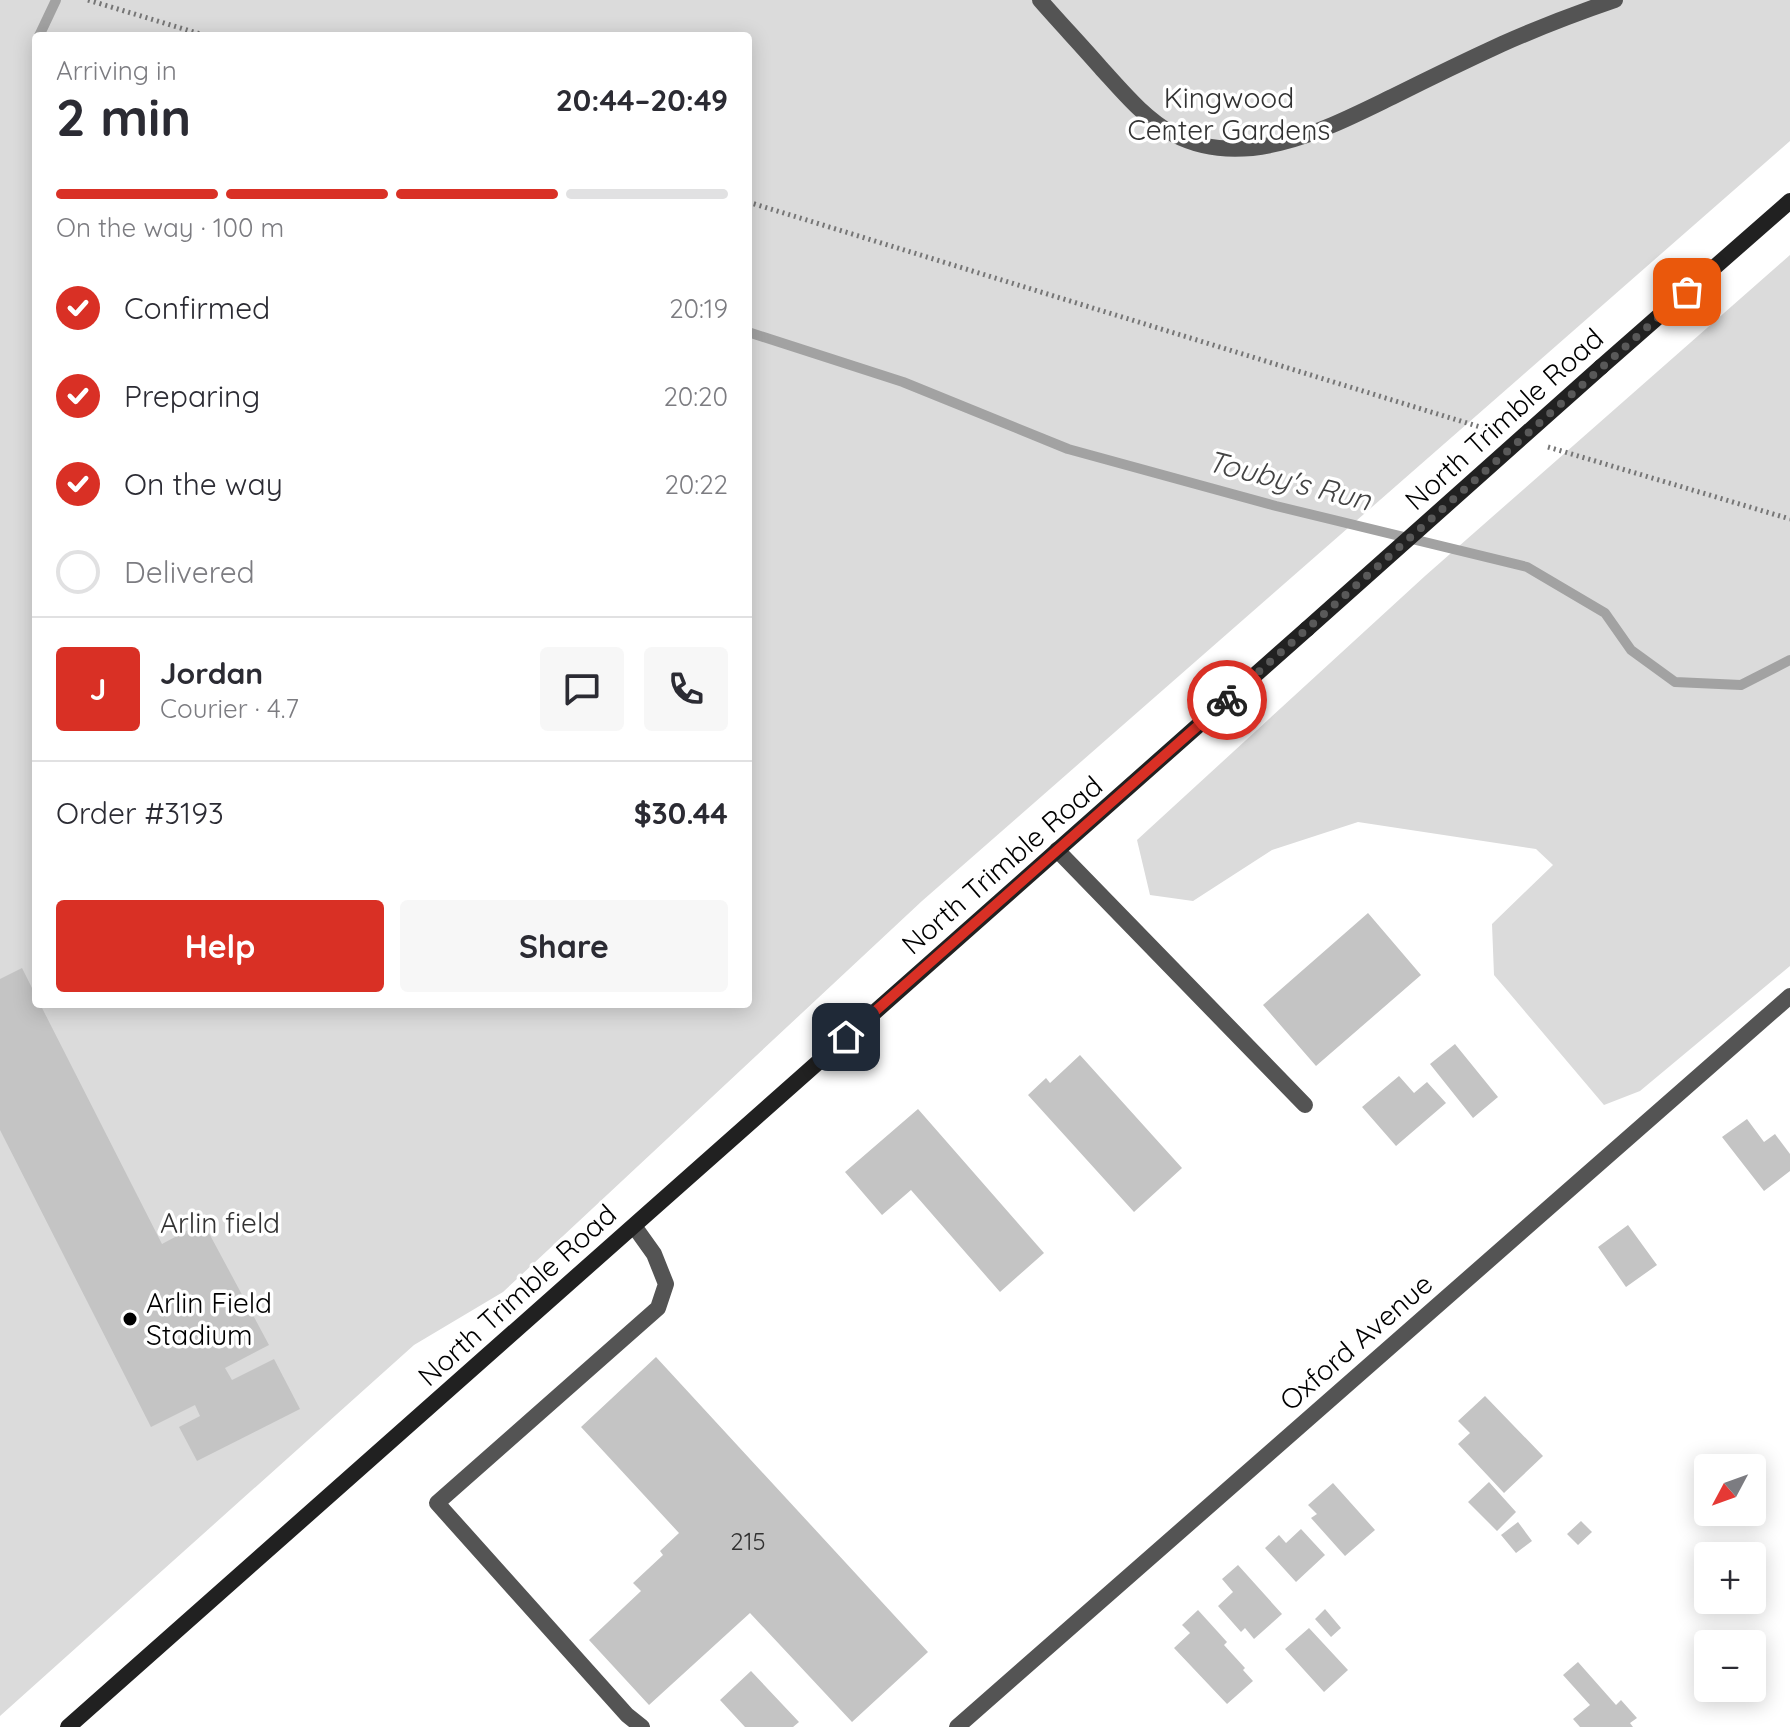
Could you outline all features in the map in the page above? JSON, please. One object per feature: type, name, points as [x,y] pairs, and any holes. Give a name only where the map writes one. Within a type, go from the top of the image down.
[{"type":"main road","name":"North Trimble Road","points":[[68,1727],[1790,201]]},
{"type":"street","points":[[1040,0],[1121,91],[1171,133],[1217,148],[1244,149],[1298,138],[1329,126],[1503,43],[1615,0]]},
{"type":"street","points":[[1057,850],[1305,1105]]},
{"type":"street","name":"Oxford Avenue","points":[[957,1727],[1790,996]]},
{"type":"street","points":[[634,1226],[654,1254],[666,1284],[658,1308],[437,1503],[617,1704],[642,1727]]},
{"type":"path","points":[[88,0],[194,32]]},
{"type":"path","points":[[752,203],[1503,434]]},
{"type":"path","points":[[1548,447],[1790,519]]},
{"type":"green space","points":[[0,0],[1790,0],[1790,141],[922,901],[503,1292],[414,1345],[0,1716]]},
{"type":"green space","points":[[1790,255],[1790,966],[1640,1091],[1604,1105],[1494,975],[1492,924],[1553,865],[1536,849],[1358,822],[1272,850],[1193,901],[1150,895],[1137,840],[1425,576]]},
{"type":"building","points":[[1368,913],[1421,975],[1316,1066],[1263,1005]]},
{"type":"building","points":[[22,968],[32,988],[32,1008],[42,1008],[162,1244],[203,1222],[269,1345],[225,1368],[232,1380],[274,1359],[300,1409],[197,1461],[179,1427],[200,1416],[195,1405],[151,1427],[0,1130],[0,979]]},
{"type":"building","points":[[1455,1044],[1498,1097],[1473,1118],[1430,1064]]},
{"type":"building","points":[[1080,1055],[1182,1168],[1134,1212],[1028,1095],[1046,1078],[1050,1083]]},
{"type":"building","points":[[1399,1076],[1414,1093],[1427,1082],[1446,1103],[1396,1146],[1362,1107]]},
{"type":"building","points":[[918,1109],[1044,1253],[1000,1292],[911,1190],[882,1215],[845,1172]]},
{"type":"building","points":[[1747,1119],[1764,1142],[1775,1134],[1790,1154],[1790,1171],[1764,1191],[1722,1137]]},
{"type":"building","points":[[1628,1225],[1657,1265],[1626,1287],[1598,1247]]},
{"type":"building","points":[[656,1357],[928,1652],[852,1722],[750,1613],[649,1705],[589,1640],[641,1591],[633,1583],[663,1555],[660,1551],[679,1533],[581,1427]]},
{"type":"building","points":[[1485,1396],[1543,1456],[1504,1493],[1458,1444],[1470,1433],[1458,1421]]},
{"type":"building","points":[[1489,1482],[1516,1512],[1497,1531],[1468,1502]]},
{"type":"building","points":[[1333,1483],[1375,1530],[1345,1556],[1311,1518],[1317,1514],[1308,1505]]},
{"type":"building","points":[[1581,1521],[1592,1532],[1578,1545],[1567,1534]]},
{"type":"building","points":[[1518,1522],[1532,1541],[1516,1553],[1501,1535]]},
{"type":"building","points":[[1301,1529],[1325,1555],[1296,1582],[1265,1548],[1279,1535],[1286,1543]]},
{"type":"building","points":[[1238,1565],[1282,1614],[1254,1639],[1245,1628],[1241,1632],[1218,1606],[1233,1592],[1222,1579]]},
{"type":"building","points":[[1325,1609],[1341,1628],[1331,1637],[1315,1619]]},
{"type":"building","points":[[1198,1610],[1227,1642],[1224,1645],[1253,1681],[1227,1704],[1174,1648],[1190,1633],[1182,1625]]},
{"type":"building","points":[[1309,1628],[1348,1670],[1324,1692],[1285,1649]]},
{"type":"building","points":[[1578,1662],[1616,1705],[1621,1700],[1637,1718],[1630,1723],[1633,1727],[1580,1727],[1573,1719],[1590,1705],[1563,1675]]},
{"type":"building","points":[[751,1671],[799,1722],[793,1727],[745,1727],[720,1700]]},
{"type":"waterway","name":"Touby's Run","points":[[41,32],[56,0]]},
{"type":"waterway","name":"Touby's Run","points":[[752,333],[903,382],[1068,449],[1276,506],[1527,567],[1605,613],[1631,650],[1675,682],[1741,685],[1790,660]]},
{"type":"way so far","points":[[1227,700],[1687,292]]},
{"type":"place","name":"Arlin Field Stadium","points":[[130,1319]]},
{"type":"route","points":[[846,1037],[1227,700]]},
{"type":"park label","name":"Kingwood Center Gardens","points":[[1229,114]]},
{"type":"park label","name":"Arlin field","points":[[220,1223]]}]
